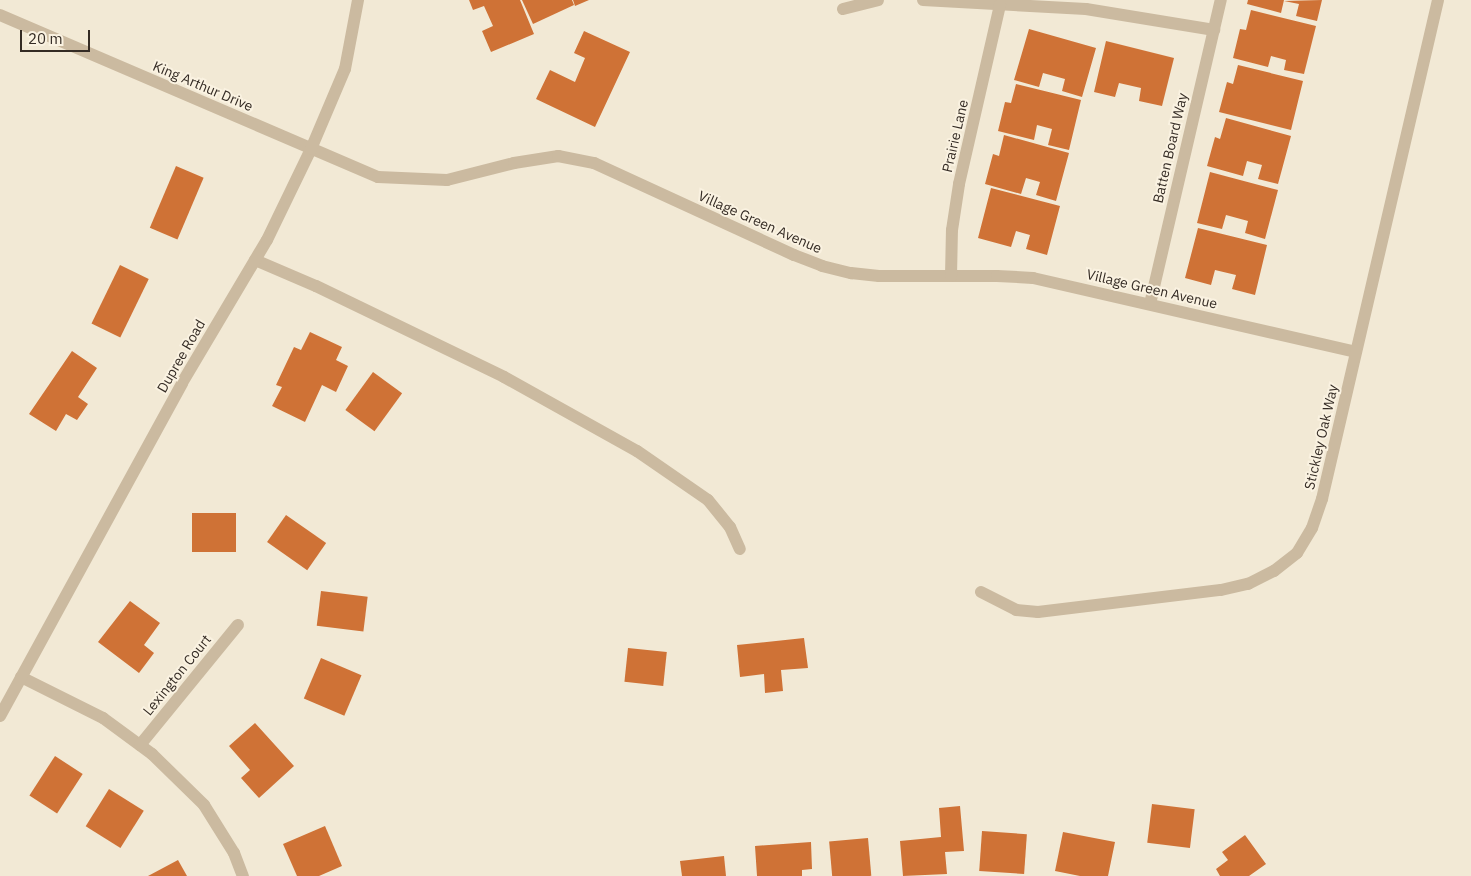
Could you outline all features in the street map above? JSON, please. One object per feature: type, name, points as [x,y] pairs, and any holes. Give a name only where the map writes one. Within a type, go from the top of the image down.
[{"type":"street","name":"Dupree Road","points":[[0,716],[182,383],[255,260],[311,149],[345,69],[358,0]]},
{"type":"street","points":[[843,9],[878,0]]},
{"type":"street","points":[[923,0],[1086,8],[1214,30]]},
{"type":"street","name":"Batten Board Way","points":[[1150,304],[1221,0]]},
{"type":"street","name":"Stickley Oak Way","points":[[981,592],[1016,610],[1038,612],[1221,590],[1248,584],[1274,571],[1297,553],[1312,528],[1322,499],[1438,0]]},
{"type":"street","name":"Prairie Lane","points":[[951,276],[952,230],[959,184],[1000,5]]},
{"type":"street","name":"King Arthur Drive","points":[[0,16],[311,149]]},
{"type":"street","name":"Village Green Avenue","points":[[311,149],[378,177],[447,180],[514,163],[558,156],[594,162],[794,256],[822,266],[851,273],[878,276],[1033,278],[1356,352]]},
{"type":"street","points":[[255,260],[316,286],[504,377],[637,451],[708,500],[730,528],[740,549]]},
{"type":"street","name":"Lexington Court","points":[[140,745],[238,625]]},
{"type":"street","points":[[21,677],[103,718],[152,754],[204,805],[234,853],[243,876]]},
{"type":"building","points":[[469,0],[520,0],[534,34],[491,52],[482,31],[493,26],[484,6],[473,10]]},
{"type":"building","points":[[522,0],[572,0],[574,5],[533,24]]},
{"type":"building","points":[[573,0],[589,0],[575,6]]},
{"type":"building","points":[[1248,0],[1284,0],[1281,13],[1247,4]]},
{"type":"building","points":[[1322,0],[1317,21],[1296,16],[1299,4],[1284,1]]},
{"type":"building","points":[[1251,10],[1316,26],[1304,74],[1284,70],[1286,60],[1271,56],[1268,67],[1233,58],[1240,29],[1246,30]]},
{"type":"building","points":[[1029,29],[1096,48],[1082,97],[1062,91],[1065,79],[1043,73],[1039,87],[1014,80]]},
{"type":"building","points":[[584,31],[630,52],[595,127],[536,99],[550,70],[575,82],[585,58],[574,53]]},
{"type":"building","points":[[1106,41],[1174,58],[1162,106],[1139,101],[1141,88],[1119,83],[1115,97],[1094,92]]},
{"type":"building","points":[[1238,65],[1303,81],[1291,130],[1219,112],[1227,82],[1233,84]]},
{"type":"building","points":[[1016,84],[1081,100],[1069,150],[1048,145],[1052,129],[1037,125],[1034,140],[998,131],[1005,102],[1011,103]]},
{"type":"building","points":[[1226,118],[1291,136],[1278,184],[1258,179],[1262,165],[1247,161],[1243,176],[1207,166],[1215,137],[1220,139]]},
{"type":"building","points":[[1004,135],[1069,153],[1056,201],[1036,195],[1040,182],[1026,178],[1021,194],[985,184],[993,154],[999,156]]},
{"type":"building","points":[[176,166],[204,178],[177,239],[150,228]]},
{"type":"building","points":[[1210,172],[1278,190],[1265,239],[1245,233],[1248,221],[1226,215],[1222,229],[1197,223]]},
{"type":"building","points":[[991,188],[1060,206],[1047,255],[1026,249],[1030,235],[1016,231],[1011,247],[978,238]]},
{"type":"building","points":[[1198,228],[1267,245],[1255,295],[1232,289],[1236,275],[1215,270],[1211,285],[1185,278]]},
{"type":"building","points":[[120,265],[149,279],[120,337],[92,323]]},
{"type":"building","points":[[310,332],[342,347],[336,360],[348,366],[336,392],[322,385],[305,422],[272,406],[282,387],[276,385],[294,347],[301,350]]},
{"type":"building","points":[[72,351],[97,368],[78,397],[88,404],[77,420],[66,414],[56,431],[29,414]]},
{"type":"building","points":[[373,372],[402,393],[374,431],[345,410]]},
{"type":"building","points":[[192,513],[236,513],[236,552],[192,552]]},
{"type":"building","points":[[286,515],[326,543],[307,570],[267,542]]},
{"type":"building","points":[[321,591],[368,597],[363,631],[317,626]]},
{"type":"building","points":[[130,601],[160,623],[144,645],[154,653],[139,673],[98,642]]},
{"type":"building","points":[[804,638],[808,668],[781,670],[783,691],[765,693],[764,674],[740,677],[737,645]]},
{"type":"building","points":[[628,648],[667,652],[663,686],[624,682]]},
{"type":"building","points":[[321,658],[362,675],[344,716],[304,699]]},
{"type":"building","points":[[255,723],[294,766],[259,798],[241,778],[250,770],[229,746]]},
{"type":"building","points":[[55,756],[83,774],[57,813],[29,795]]},
{"type":"building","points":[[109,789],[144,811],[120,848],[86,826]]},
{"type":"building","points":[[1152,804],[1195,809],[1190,848],[1147,843]]},
{"type":"building","points":[[960,806],[964,851],[945,852],[947,874],[903,876],[900,841],[941,837],[939,808]]},
{"type":"building","points":[[325,826],[342,866],[319,876],[297,876],[283,844]]},
{"type":"building","points":[[982,831],[1027,834],[1024,874],[979,871]]},
{"type":"building","points":[[1063,832],[1115,842],[1108,876],[1080,876],[1055,871]]},
{"type":"building","points":[[1245,835],[1266,864],[1249,876],[1220,876],[1216,869],[1228,860],[1222,852]]},
{"type":"building","points":[[868,838],[871,876],[832,876],[829,841]]},
{"type":"building","points":[[811,842],[812,869],[802,870],[802,876],[757,876],[755,846]]},
{"type":"building","points":[[724,856],[726,876],[682,876],[680,861]]},
{"type":"building","points":[[178,860],[187,876],[148,876]]}]
